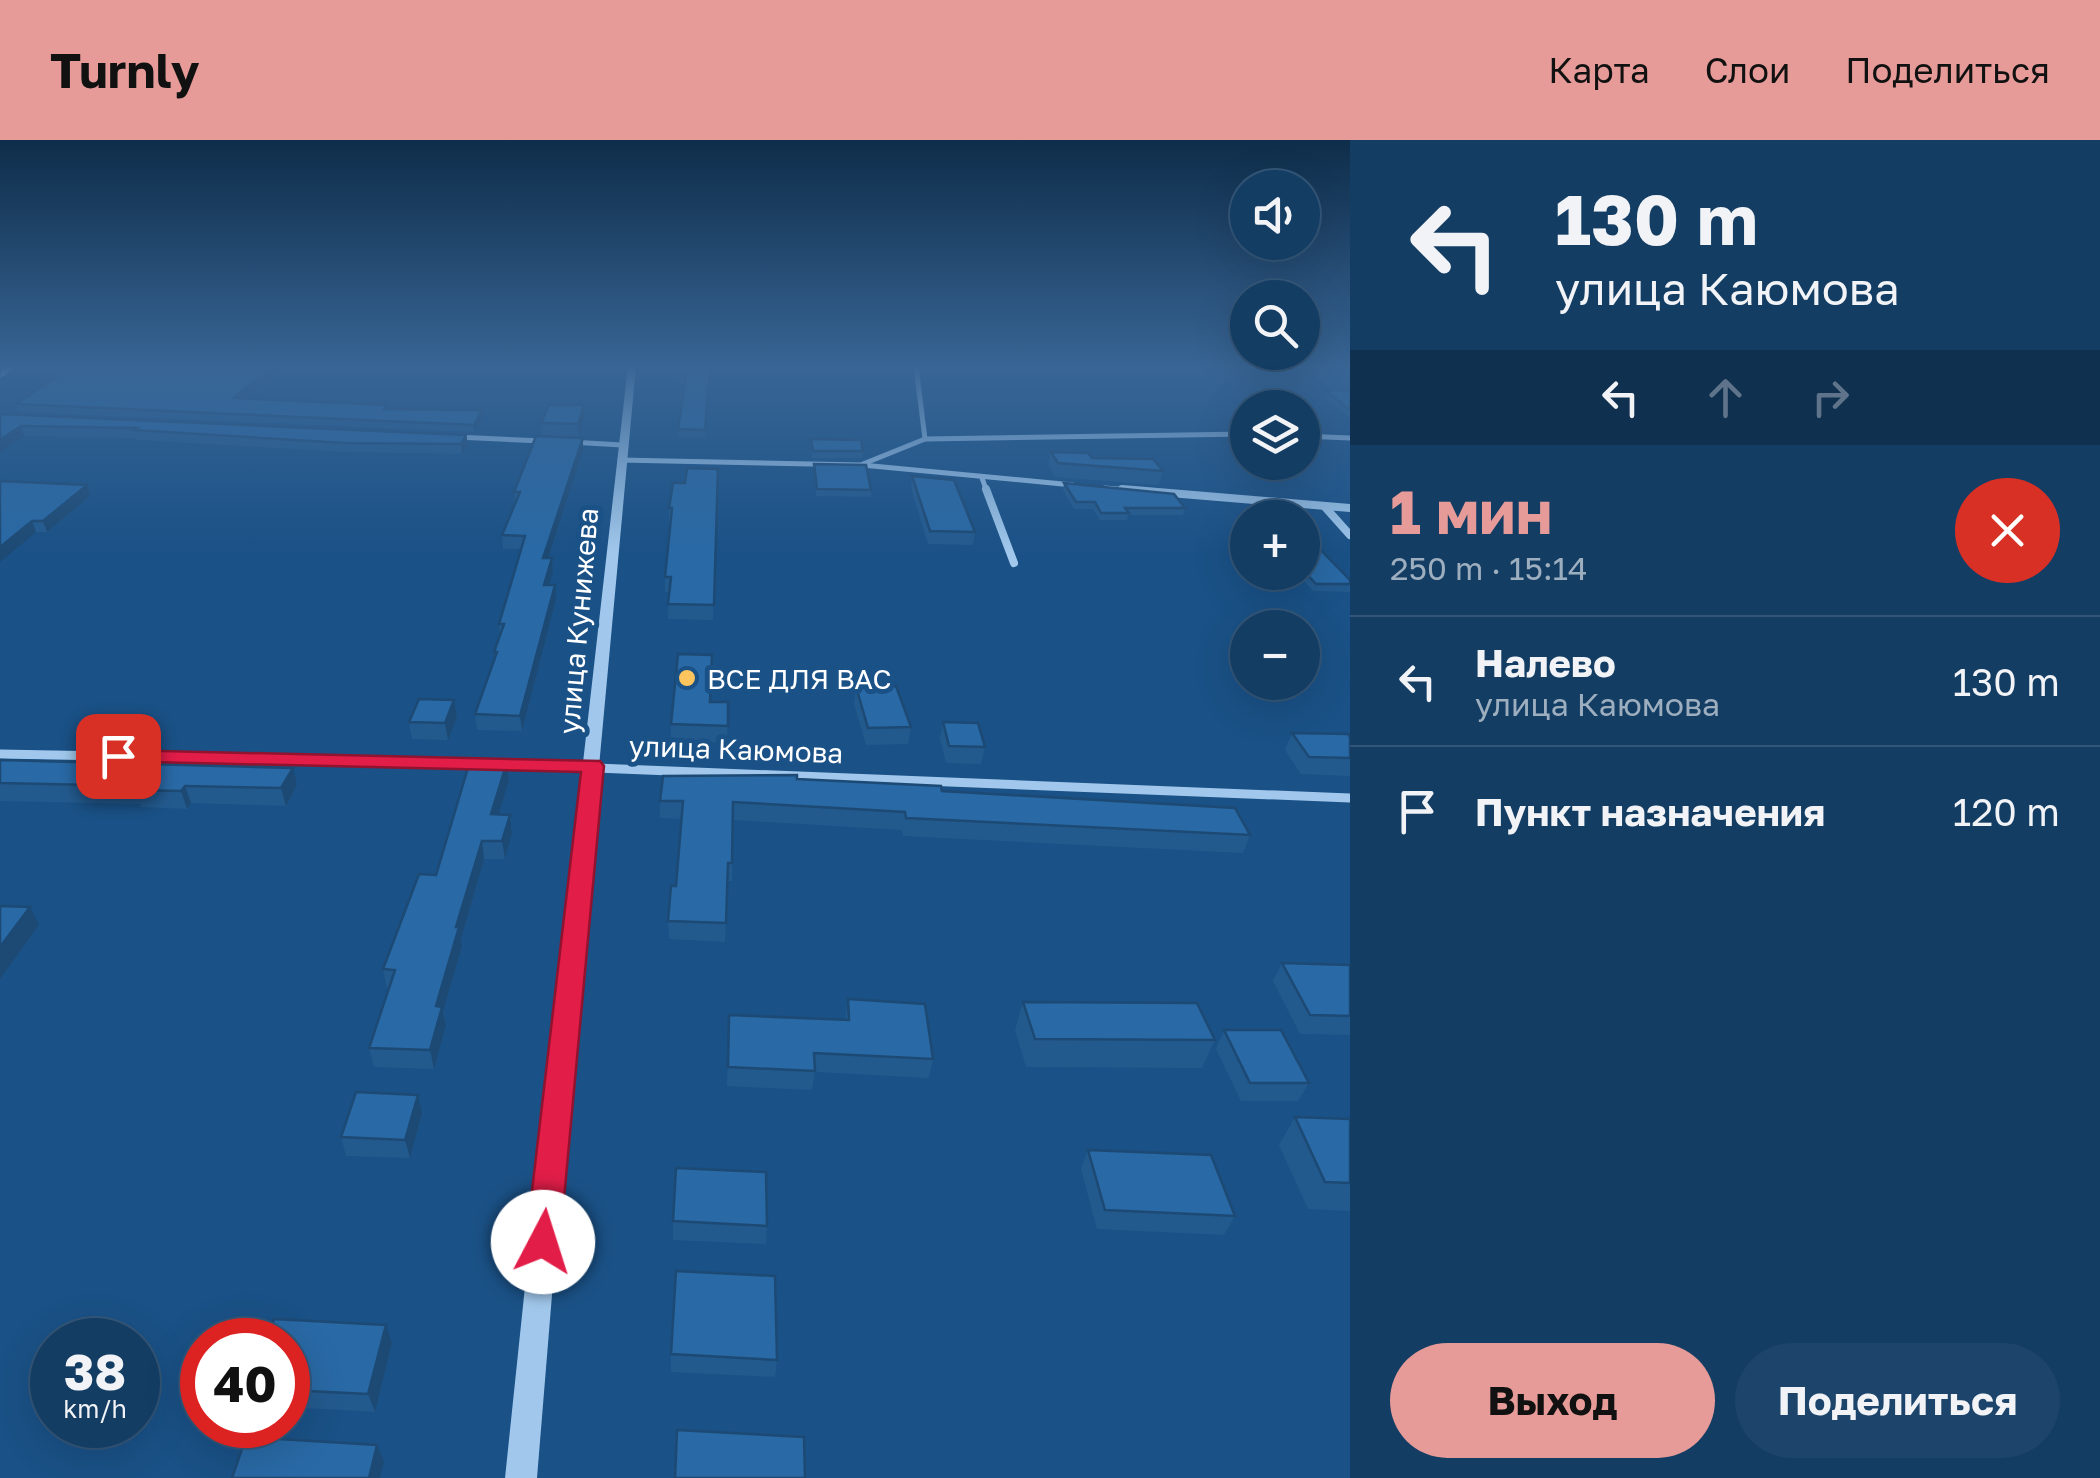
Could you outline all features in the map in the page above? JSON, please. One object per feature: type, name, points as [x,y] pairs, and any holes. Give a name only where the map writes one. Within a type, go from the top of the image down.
[{"type":"street","name":"улица Кунижева","points":[[522,1478],[624,428]]},
{"type":"street","points":[[924,428],[925,439]]},
{"type":"street","points":[[862,464],[925,439],[1230,434]]},
{"type":"street","points":[[454,437],[547,441]]},
{"type":"street","points":[[1320,437],[1350,438]]},
{"type":"street","points":[[566,442],[621,452],[862,464],[1077,486]]},
{"type":"street","points":[[982,478],[1014,563]]},
{"type":"street","points":[[1096,487],[1350,508]]},
{"type":"street","points":[[1324,506],[1350,535]]},
{"type":"street","name":"улица Каюмова","points":[[0,754],[593,766],[1350,798]]},
{"type":"building","points":[[0,428],[17,428],[0,440]]},
{"type":"building","points":[[320,428],[466,435],[461,444],[344,443],[134,430]]},
{"type":"building","points":[[536,436],[583,438],[543,558],[552,558],[544,585],[555,585],[520,716],[475,714],[497,652],[504,624],[499,624],[525,536],[502,535],[520,492],[514,492]]},
{"type":"building","points":[[811,439],[861,440],[863,451],[813,451]]},
{"type":"building","points":[[1051,452],[1088,453],[1092,458],[1153,459],[1163,471],[1058,463]]},
{"type":"building","points":[[814,464],[866,465],[871,490],[817,489]]},
{"type":"building","points":[[687,468],[718,469],[714,605],[668,604],[671,577],[665,577],[669,508],[673,483],[685,483]]},
{"type":"building","points":[[912,476],[954,480],[975,532],[930,531]]},
{"type":"building","points":[[0,481],[87,485],[43,521],[32,521],[0,547]]},
{"type":"building","points":[[1064,483],[1174,494],[1185,508],[1125,508],[1129,513],[1101,513],[1095,502],[1076,502]]},
{"type":"building","points":[[1320,549],[1350,580],[1350,584],[1320,584]]},
{"type":"building","points":[[678,654],[712,655],[710,702],[728,702],[728,726],[671,724]]},
{"type":"building","points":[[896,686],[911,727],[868,728],[856,687]]},
{"type":"building","points":[[419,699],[454,700],[445,723],[409,722]]},
{"type":"building","points":[[943,722],[978,723],[985,747],[949,746]]},
{"type":"building","points":[[1292,733],[1348,734],[1350,758],[1309,757]]},
{"type":"building","points":[[0,760],[293,768],[281,788],[185,786],[181,791],[135,790],[137,786],[0,783]]},
{"type":"building","points":[[470,761],[507,762],[491,814],[510,815],[502,841],[482,841],[436,1006],[442,1007],[430,1050],[369,1048],[395,970],[383,969],[419,874],[436,875]]},
{"type":"building","points":[[797,775],[797,779],[941,786],[942,791],[1235,808],[1250,835],[906,818],[905,812],[733,802],[726,923],[668,921],[671,886],[676,886],[683,801],[660,801],[663,776]]},
{"type":"building","points":[[0,906],[30,907],[0,947]]},
{"type":"building","points":[[1282,963],[1350,965],[1350,1016],[1310,1015]]},
{"type":"building","points":[[848,999],[925,1004],[933,1059],[814,1053],[815,1071],[728,1067],[729,1015],[849,1020]]},
{"type":"building","points":[[1023,1002],[1197,1003],[1215,1040],[1035,1039]]},
{"type":"building","points":[[1224,1030],[1281,1030],[1309,1083],[1250,1083]]},
{"type":"building","points":[[356,1092],[418,1095],[405,1140],[341,1137]]},
{"type":"building","points":[[1295,1117],[1350,1119],[1350,1183],[1325,1182]]},
{"type":"building","points":[[1088,1150],[1211,1155],[1235,1216],[1105,1210]]},
{"type":"building","points":[[676,1168],[766,1172],[767,1226],[673,1221]]},
{"type":"building","points":[[676,1271],[775,1276],[777,1360],[671,1354]]},
{"type":"building","points":[[310,1321],[386,1325],[368,1394],[310,1391]]},
{"type":"building","points":[[677,1430],[804,1437],[805,1478],[675,1478]]},
{"type":"building","points":[[310,1441],[377,1445],[369,1478],[232,1478],[242,1448],[310,1448]]},
{"type":"place","name":"ВСЕ ДЛЯ ВАС","points":[[687,678]]},
{"type":"route","points":[[118,756],[593,766],[543,1242]]}]
